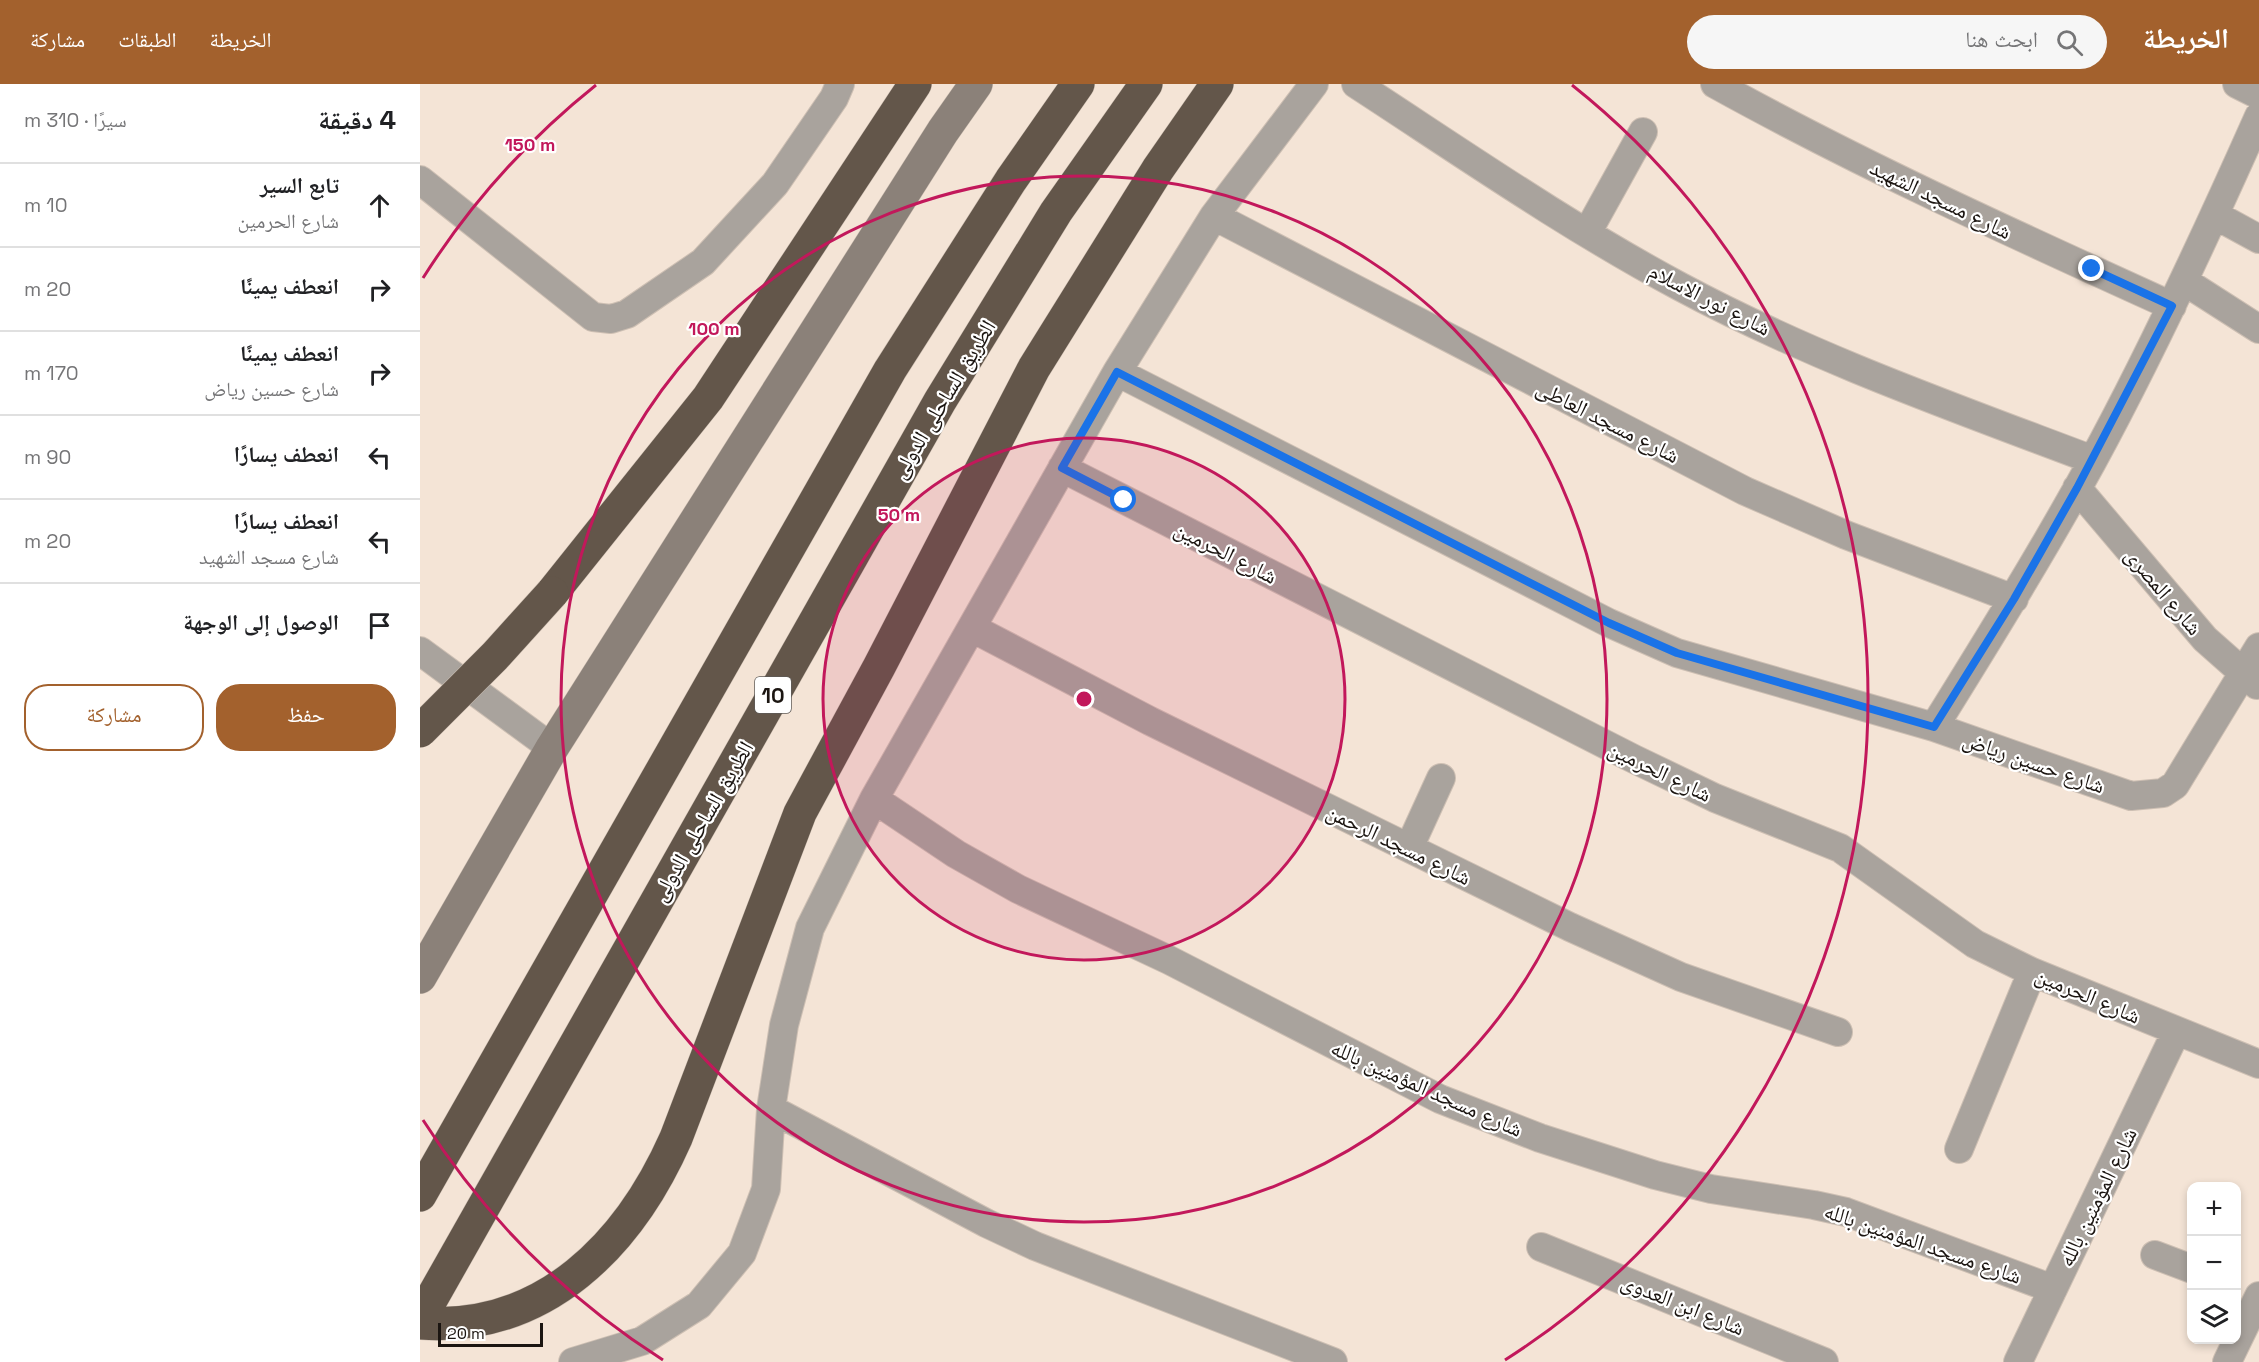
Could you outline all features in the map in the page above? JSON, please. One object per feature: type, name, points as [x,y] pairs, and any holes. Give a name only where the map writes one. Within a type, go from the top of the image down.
[{"type":"highway","points":[[420,730],[495,656],[552,593],[708,398],[915,84]]},
{"type":"highway","points":[[420,1195],[890,370],[1011,180],[1078,84]]},
{"type":"highway","name":"الطريق الساحلى الدولى","points":[[420,1321],[940,401],[1056,212],[1146,84]]},
{"type":"highway","points":[[420,1321],[460,1322],[523,1306],[552,1292],[579,1274],[623,1230],[661,1173],[800,813],[879,667],[1034,368],[1101,257],[1217,84]]},
{"type":"street","points":[[420,180],[593,317],[611,319],[627,314],[703,262],[775,184],[840,84]]},
{"type":"street","points":[[420,977],[552,748],[936,141],[976,84]]},
{"type":"street","points":[[573,1362],[642,1341],[699,1305],[742,1252],[766,1189],[771,1109],[784,1025],[810,928],[874,799],[1117,372],[1214,216],[1314,84]]},
{"type":"street","name":"شارع نور الاسلام","points":[[1356,84],[1587,233],[1680,286],[1875,378],[2093,460]]},
{"type":"street","name":"شارع مسجد الشهيد","points":[[1715,84],[1774,117],[1971,215],[2172,306]]},
{"type":"street","points":[[2237,84],[2259,94]]},
{"type":"street","points":[[1934,727],[2014,599],[2093,460],[2172,306],[2259,116]]},
{"type":"street","points":[[1587,233],[1643,132]]},
{"type":"street","name":"شارع مسجد العاطى","points":[[1214,216],[1745,491],[1846,535],[2014,599]]},
{"type":"street","points":[[2215,216],[2259,239]]},
{"type":"street","points":[[2184,281],[2259,329]]},
{"type":"street","name":"شارع حسين رياض","points":[[1117,372],[1598,617],[1677,653],[1934,727],[2131,796],[2163,793],[2175,785],[2251,680]]},
{"type":"street","name":"شارع الحرمين","points":[[1062,468],[1644,764],[1715,798],[1840,848],[1975,944],[2032,972],[2259,1064]]},
{"type":"street","name":"شارع المصرى","points":[[2077,488],[2205,639],[2251,680]]},
{"type":"street","name":"شارع مسجد الرحمن","points":[[972,628],[1150,721],[1570,927],[1681,976],[1838,1032]]},
{"type":"street","points":[[2251,680],[2259,647]]},
{"type":"street","points":[[420,651],[552,748]]},
{"type":"street","points":[[1409,848],[1441,778]]},
{"type":"street","name":"شارع مسجد المؤمنين بالله","points":[[874,799],[956,854],[1018,889],[1169,960],[1440,1099],[1540,1138],[1655,1175],[1711,1189],[1814,1204],[1846,1212],[2053,1289]]},
{"type":"street","points":[[1959,1149],[2032,972]]},
{"type":"street","name":"شارع المؤمنين بالله","points":[[2018,1362],[2176,1032]]},
{"type":"street","points":[[771,1109],[986,1223],[1035,1246],[1333,1362]]},
{"type":"street","name":"شارع ابن العدوى","points":[[1541,1247],[1824,1362]]},
{"type":"street","points":[[2155,1255],[2187,1267]]},
{"type":"street","points":[[2227,1362],[2259,1295],[2241,1288]]},
{"type":"route","points":[[1124,500],[1062,468],[1117,372],[1609,623],[1677,653],[1826,698],[1934,727],[2014,599],[2093,460],[2172,306],[2092,269]]}]
